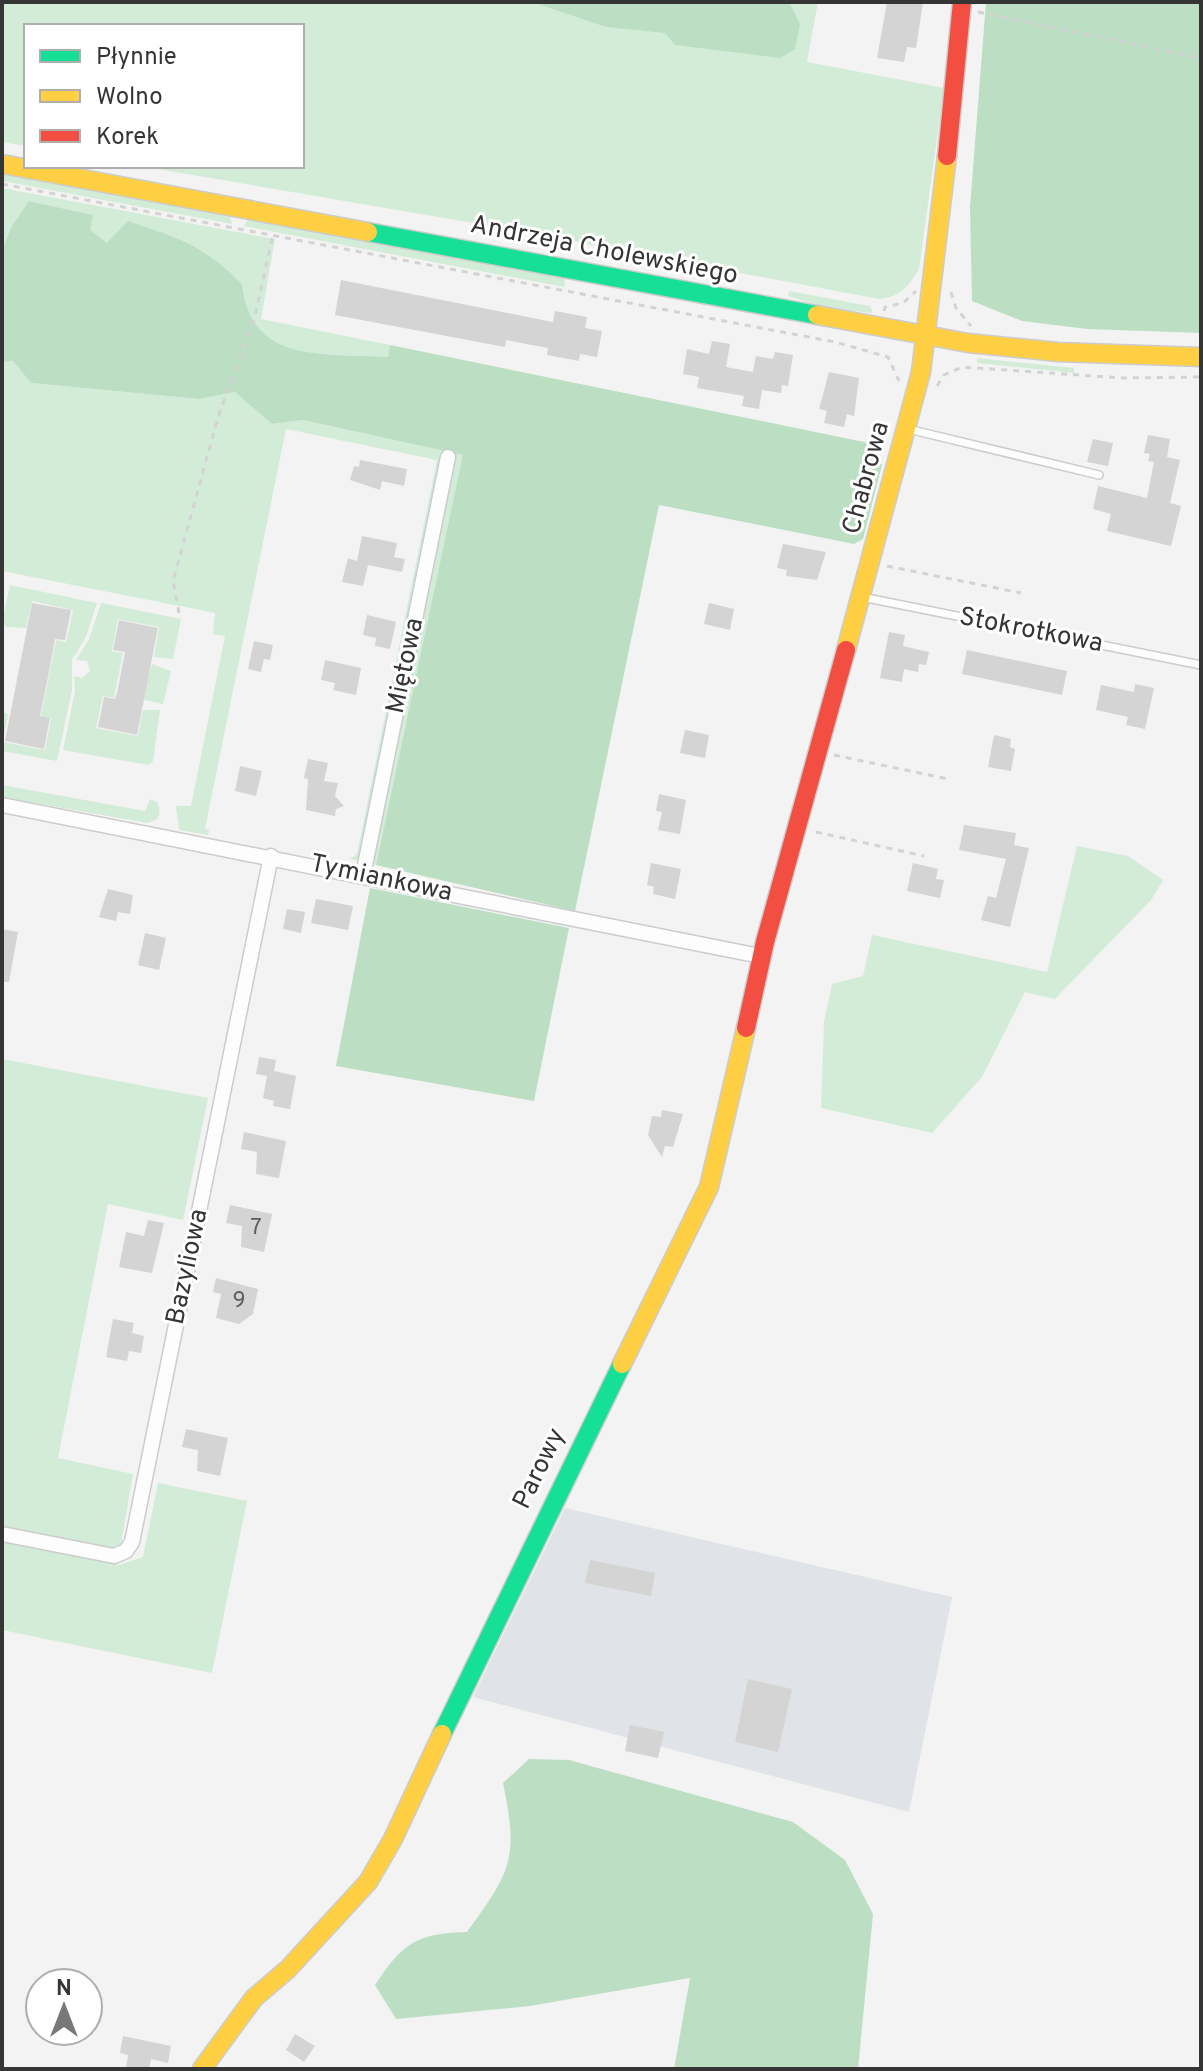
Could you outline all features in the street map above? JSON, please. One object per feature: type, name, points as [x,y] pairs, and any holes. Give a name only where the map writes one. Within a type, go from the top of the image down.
[{"type":"street","name":"Chabrowa","points":[[760,956],[908,429],[927,336],[948,170],[961,5]]},
{"type":"street","name":"Andrzeja Cholewskiego","points":[[2,164],[927,336],[1058,352],[1201,357]]},
{"type":"street","name":"Miętowa","points":[[363,875],[448,457]]},
{"type":"street","name":"Tymiankowa","points":[[2,805],[271,856],[760,956]]},
{"type":"street","name":"Bazyliowa","points":[[2,1534],[114,1556],[126,1551],[132,1542],[271,856]]},
{"type":"street","name":"Parowy","points":[[202,2069],[254,1998],[288,1969],[368,1882],[393,1839],[485,1640],[709,1187],[724,1139],[760,956]]},
{"type":"lane","points":[[908,429],[1099,475]]},
{"type":"lane","name":"Stokrotkowa","points":[[861,597],[1201,665]]},
{"type":"path","points":[[961,5],[1201,58]]},
{"type":"path","points":[[2,184],[782,331],[876,352],[888,357],[895,366],[906,369]]},
{"type":"path","points":[[179,613],[173,581],[218,417],[254,320],[273,235]]},
{"type":"path","points":[[884,314],[885,307],[908,299]]},
{"type":"path","points":[[956,308],[971,324],[970,330]]},
{"type":"path","points":[[876,352],[879,342]]},
{"type":"path","points":[[944,375],[962,367],[1123,378],[1201,377]]},
{"type":"path","points":[[871,562],[1021,593]]},
{"type":"path","points":[[818,752],[948,779]]},
{"type":"path","points":[[797,828],[924,856]]},
{"type":"shaded area","points":[[565,1508],[952,1597],[909,1812],[473,1697]]},
{"type":"green space","points":[[2,2],[818,2],[807,62],[944,88],[919,269],[903,290],[879,299],[485,225],[152,168],[304,168],[304,24],[24,24],[24,146],[2,142]]},
{"type":"green space","points":[[532,2],[789,2],[800,24],[795,49],[780,58],[675,45],[665,33],[606,27]]},
{"type":"green space","points":[[986,2],[1201,2],[1201,333],[1087,329],[1022,321],[972,301],[970,207]]},
{"type":"green space","points":[[2,172],[230,215],[232,224],[2,181]]},
{"type":"green space","points":[[2,188],[275,239],[261,319],[390,345],[388,357],[283,349],[259,330],[246,304],[242,284],[107,243],[89,230],[93,215],[29,201],[2,250]]},
{"type":"green space","points":[[29,201],[93,215],[90,230],[107,243],[128,221],[190,244],[242,284],[248,310],[260,329],[276,342],[295,349],[388,357],[390,345],[869,443],[882,465],[863,539],[854,544],[659,505],[575,911],[376,865],[463,455],[303,420],[272,424],[235,392],[199,399],[31,383],[13,361],[2,362],[2,250],[12,226]]},
{"type":"green space","points":[[249,218],[563,277],[564,287],[244,226]]},
{"type":"green space","points":[[789,291],[870,306],[873,313],[829,309],[788,296]]},
{"type":"green space","points":[[977,358],[1074,368],[1074,373],[977,363]]},
{"type":"green space","points":[[13,360],[31,383],[199,399],[235,392],[272,424],[303,420],[464,455],[376,865],[350,859],[357,854],[437,460],[286,429],[205,829],[209,830],[208,835],[179,830],[176,806],[191,806],[225,636],[213,634],[215,613],[2,571],[2,362]]},
{"type":"green space","points":[[10,585],[97,603],[86,637],[72,660],[72,690],[57,761],[2,751],[2,711],[8,714],[3,742],[45,750],[51,718],[41,716],[56,640],[66,642],[73,610],[32,601],[26,628],[6,627],[2,622]]},
{"type":"green space","points":[[101,603],[181,619],[173,659],[154,657],[159,627],[118,619],[112,651],[123,653],[114,698],[103,696],[96,728],[138,736],[143,710],[160,710],[153,761],[148,765],[63,750],[75,691],[74,676],[82,678],[90,671],[87,661],[76,660],[89,639]]},
{"type":"green space","points":[[152,664],[171,671],[163,704],[145,700],[143,696]]},
{"type":"green space","points":[[2,785],[145,811],[150,799],[158,803],[160,814],[156,820],[147,823],[2,797]]},
{"type":"green space","points":[[1077,846],[1128,856],[1163,880],[1151,900],[1055,999],[1025,992],[982,1077],[932,1133],[821,1108],[824,1022],[832,984],[863,976],[872,935],[1047,972]]},
{"type":"green space","points":[[370,888],[569,928],[534,1101],[336,1066]]},
{"type":"green space","points":[[2,1059],[208,1098],[183,1220],[108,1204],[58,1458],[133,1474],[121,1544],[107,1550],[2,1527]]},
{"type":"green space","points":[[158,1483],[247,1501],[212,1673],[2,1630],[2,1541],[119,1565],[143,1557]]},
{"type":"green space","points":[[529,1759],[569,1760],[793,1822],[845,1860],[873,1914],[858,2069],[674,2069],[690,1978],[530,2006],[396,2019],[375,1985],[403,1950],[423,1938],[467,1932],[482,1911],[508,1863],[510,1830],[503,1783]]},
{"type":"building","points":[[887,2],[923,2],[916,48],[907,47],[904,62],[877,58]]},
{"type":"building","points":[[341,280],[553,322],[555,311],[587,317],[585,328],[602,331],[597,357],[580,354],[579,361],[547,355],[548,348],[506,340],[505,347],[335,315]]},
{"type":"building","points":[[712,341],[730,344],[726,367],[753,372],[756,356],[773,359],[775,352],[793,355],[788,386],[782,385],[781,393],[762,390],[759,409],[742,406],[744,396],[697,388],[699,377],[683,374],[687,349],[709,354]]},
{"type":"building","points":[[829,372],[859,378],[854,416],[847,414],[844,427],[824,423],[827,411],[819,409]]},
{"type":"building","points":[[1148,435],[1170,439],[1167,457],[1180,460],[1170,503],[1181,506],[1171,546],[1107,531],[1111,514],[1093,509],[1098,486],[1147,498],[1154,462],[1148,461],[1150,454],[1144,453]]},
{"type":"building","points":[[1093,439],[1113,443],[1108,466],[1087,462]]},
{"type":"building","points":[[360,460],[407,469],[404,486],[382,481],[380,490],[350,480],[354,466],[359,467]]},
{"type":"building","points":[[362,536],[397,543],[394,557],[405,559],[402,572],[368,565],[363,586],[342,582],[348,558],[357,561]]},
{"type":"building","points":[[783,544],[826,552],[817,580],[786,576],[787,570],[777,568]]},
{"type":"building","points":[[32,603],[71,610],[65,640],[55,639],[40,716],[50,718],[44,749],[5,741]]},
{"type":"building","points":[[709,603],[734,609],[730,630],[704,624]]},
{"type":"building","points":[[367,615],[396,622],[390,649],[375,646],[376,638],[363,635]]},
{"type":"building","points":[[119,620],[158,628],[137,735],[98,727],[104,697],[115,699],[117,693],[125,652],[113,650]]},
{"type":"building","points":[[889,632],[905,635],[903,646],[929,652],[926,665],[919,664],[918,672],[904,669],[902,682],[880,678]]},
{"type":"building","points":[[254,641],[273,645],[270,660],[264,659],[261,672],[248,669]]},
{"type":"building","points":[[967,650],[1067,671],[1062,695],[962,674]]},
{"type":"building","points":[[325,660],[361,668],[356,695],[333,690],[335,683],[321,680]]},
{"type":"building","points":[[1135,684],[1154,688],[1145,729],[1126,725],[1128,717],[1096,710],[1101,685],[1134,692]]},
{"type":"building","points":[[685,730],[709,735],[705,758],[680,753]]},
{"type":"building","points":[[994,735],[1011,739],[1010,747],[1015,749],[1011,771],[988,767]]},
{"type":"building","points":[[308,759],[328,763],[324,781],[338,783],[335,796],[344,806],[336,809],[335,816],[306,810],[308,779],[304,778]]},
{"type":"building","points":[[240,766],[262,771],[256,796],[235,791]]},
{"type":"building","points":[[659,794],[686,800],[680,834],[658,830],[662,812],[656,811]]},
{"type":"building","points":[[964,825],[1016,833],[1014,845],[1029,848],[1010,927],[981,920],[988,896],[996,898],[1006,859],[959,850]]},
{"type":"building","points":[[651,863],[681,869],[675,899],[653,894],[654,887],[647,885]]},
{"type":"building","points":[[913,863],[938,869],[936,879],[944,880],[940,898],[907,891]]},
{"type":"building","points":[[108,889],[133,895],[130,914],[118,912],[116,921],[99,917]]},
{"type":"building","points":[[316,899],[353,906],[348,930],[311,923]]},
{"type":"building","points":[[287,909],[305,912],[301,933],[283,929]]},
{"type":"building","points":[[2,929],[18,932],[9,982],[2,982]]},
{"type":"building","points":[[145,933],[166,938],[159,970],[138,965]]},
{"type":"building","points":[[259,1057],[276,1060],[274,1071],[296,1076],[290,1109],[273,1106],[274,1101],[263,1098],[267,1076],[256,1074]]},
{"type":"building","points":[[662,1110],[683,1114],[673,1147],[665,1146],[662,1157],[648,1135],[652,1116],[661,1117]]},
{"type":"building","points":[[244,1132],[286,1141],[279,1178],[256,1174],[257,1152],[241,1149]]},
{"type":"building","points":[[230,1205],[272,1214],[264,1252],[241,1247],[242,1226],[226,1223]]},
{"type":"building","points":[[148,1220],[164,1223],[152,1273],[119,1267],[126,1232],[144,1236]]},
{"type":"building","points":[[216,1278],[258,1289],[253,1314],[239,1324],[216,1318],[221,1294],[213,1292]]},
{"type":"building","points":[[113,1319],[134,1323],[132,1333],[144,1336],[141,1353],[129,1351],[127,1361],[106,1357]]},
{"type":"building","points":[[186,1429],[228,1438],[220,1476],[197,1471],[198,1450],[182,1447]]},
{"type":"building","points":[[590,1560],[655,1573],[651,1596],[585,1583]]},
{"type":"building","points":[[748,1679],[792,1689],[778,1752],[735,1742]]},
{"type":"building","points":[[630,1725],[664,1732],[658,1758],[625,1751]]},
{"type":"building","points":[[295,2034],[315,2046],[304,2062],[286,2050]]},
{"type":"building","points":[[123,2036],[171,2046],[168,2063],[151,2059],[149,2069],[126,2069],[128,2055],[120,2053]]},
{"type":"traffic: fast","points":[[368,232],[817,315]]},
{"type":"traffic: fast","points":[[442,1734],[622,1364]]},
{"type":"traffic: slow","points":[[846,650],[921,372],[947,156]]},
{"type":"traffic: slow","points":[[2,164],[368,232]]},
{"type":"traffic: slow","points":[[817,315],[968,343],[1058,352],[1201,357]]},
{"type":"traffic: slow","points":[[622,1364],[709,1187],[746,1028]]},
{"type":"traffic: slow","points":[[202,2069],[254,1998],[288,1969],[368,1882],[393,1839],[442,1734]]},
{"type":"traffic: jam","points":[[947,156],[962,2]]},
{"type":"traffic: jam","points":[[746,1028],[765,942],[846,650]]}]
